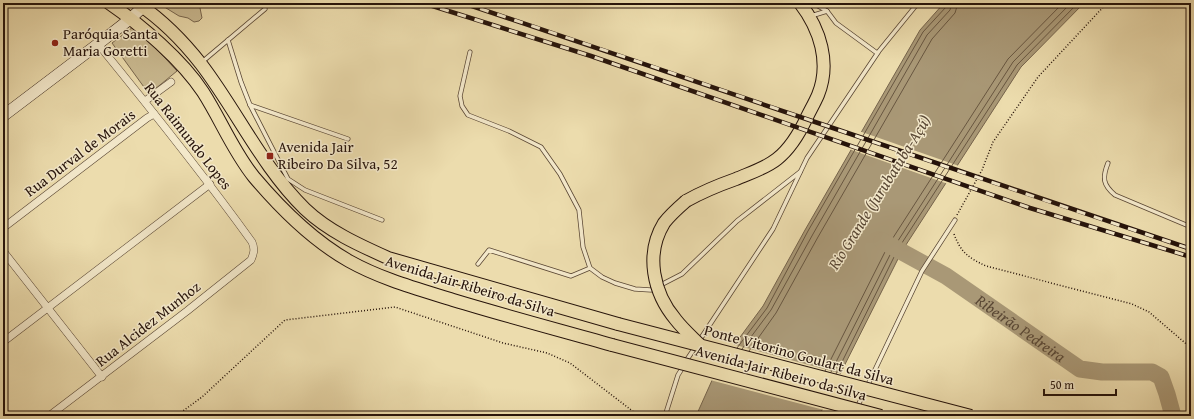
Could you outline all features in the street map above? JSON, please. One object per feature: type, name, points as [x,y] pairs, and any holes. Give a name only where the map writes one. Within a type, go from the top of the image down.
[{"type":"main road","name":"Avenida Jair Ribeiro da Silva","points":[[109,3],[155,39],[186,71],[203,92],[241,158],[254,176],[288,214],[320,242],[349,261],[415,288],[484,309],[612,345],[881,416]]},
{"type":"main road","points":[[700,345],[676,320],[665,305],[655,284],[653,263],[656,242],[664,223],[675,210],[686,201],[706,191],[761,169],[777,159],[788,148],[801,129],[819,94],[823,77],[824,56],[820,39],[810,16],[800,3]]},
{"type":"main road","name":"Avenida Jair Ribeiro da Silva","points":[[140,5],[185,44],[201,63],[257,149],[284,185],[306,210],[321,221],[357,244],[388,258],[618,324]]},
{"type":"main road","points":[[300,224],[309,225],[321,221]]},
{"type":"main road","name":"Ponte Vitorino Goulart da Silva","points":[[618,324],[971,416]]},
{"type":"street","points":[[3,116],[130,19],[140,5]]},
{"type":"street","name":"Rua Raimundo Lopes","points":[[98,44],[210,184],[252,242],[254,247]]},
{"type":"street","points":[[145,101],[171,82]]},
{"type":"street","name":"Rua Durval de Morais","points":[[3,228],[154,114]]},
{"type":"street","points":[[3,342],[210,184]]},
{"type":"street","name":"Rua Alcidez Munhoz","points":[[49,416],[102,377],[251,260],[254,253],[254,247]]},
{"type":"street","points":[[3,251],[46,308],[102,377]]},
{"type":"lane","points":[[813,3],[827,11],[836,23],[877,53]]},
{"type":"lane","points":[[665,416],[678,375],[773,229],[807,158],[877,53],[918,3]]},
{"type":"lane","points":[[201,63],[265,8]]},
{"type":"lane","points":[[810,16],[827,11]]},
{"type":"lane","points":[[228,40],[250,105],[288,179],[305,190],[382,220]]},
{"type":"lane","points":[[470,52],[460,96],[462,106],[468,115],[509,132],[541,148],[560,174],[579,210],[583,247],[590,268],[602,277],[615,283],[635,289],[651,290],[682,274],[737,221],[800,172]]},
{"type":"lane","points":[[250,105],[348,139]]},
{"type":"lane","points":[[1108,163],[1104,172],[1104,182],[1108,190],[1115,195],[1191,227]]},
{"type":"lane","points":[[853,416],[922,271],[955,220]]},
{"type":"lane","points":[[478,264],[489,250],[570,276],[590,268]]},
{"type":"path","points":[[1108,3],[1043,71],[993,142],[982,170],[955,220],[953,232],[957,242],[970,259],[986,266],[1132,304],[1149,312],[1191,348]]},
{"type":"path","points":[[176,416],[202,397],[285,320],[395,307],[503,343],[547,353],[570,363],[639,416]]},
{"type":"shaded area","points":[[158,3],[202,3],[200,8],[202,18],[199,21],[194,22],[188,18],[179,16]]},
{"type":"shaded area","points":[[133,27],[144,35],[177,71],[149,94],[112,43]]},
{"type":"water","name":"Rio Grande (Jurubatuba-Açú)","points":[[944,3],[1084,3],[1021,67],[902,251],[819,416],[696,416],[718,367],[763,306],[920,30]]},
{"type":"pier","points":[[859,131],[959,166],[948,184],[849,149]]},
{"type":"pier","points":[[732,344],[842,374],[824,410],[710,380],[716,366]]},
{"type":"waterway","name":"Ribeirão Pedreira","points":[[882,241],[946,276],[1080,369],[1102,372],[1152,372],[1161,377],[1173,416]]},
{"type":"railway","points":[[423,3],[591,56],[1030,208],[1191,257]]},
{"type":"railway","points":[[463,3],[1191,249]]},
{"type":"place","name":"Paróquia Santa Maria Goretti","points":[[55,43]]},
{"type":"place","name":"Avenida Jair Ribeiro Da Silva, 52","points":[[270,156]]}]
